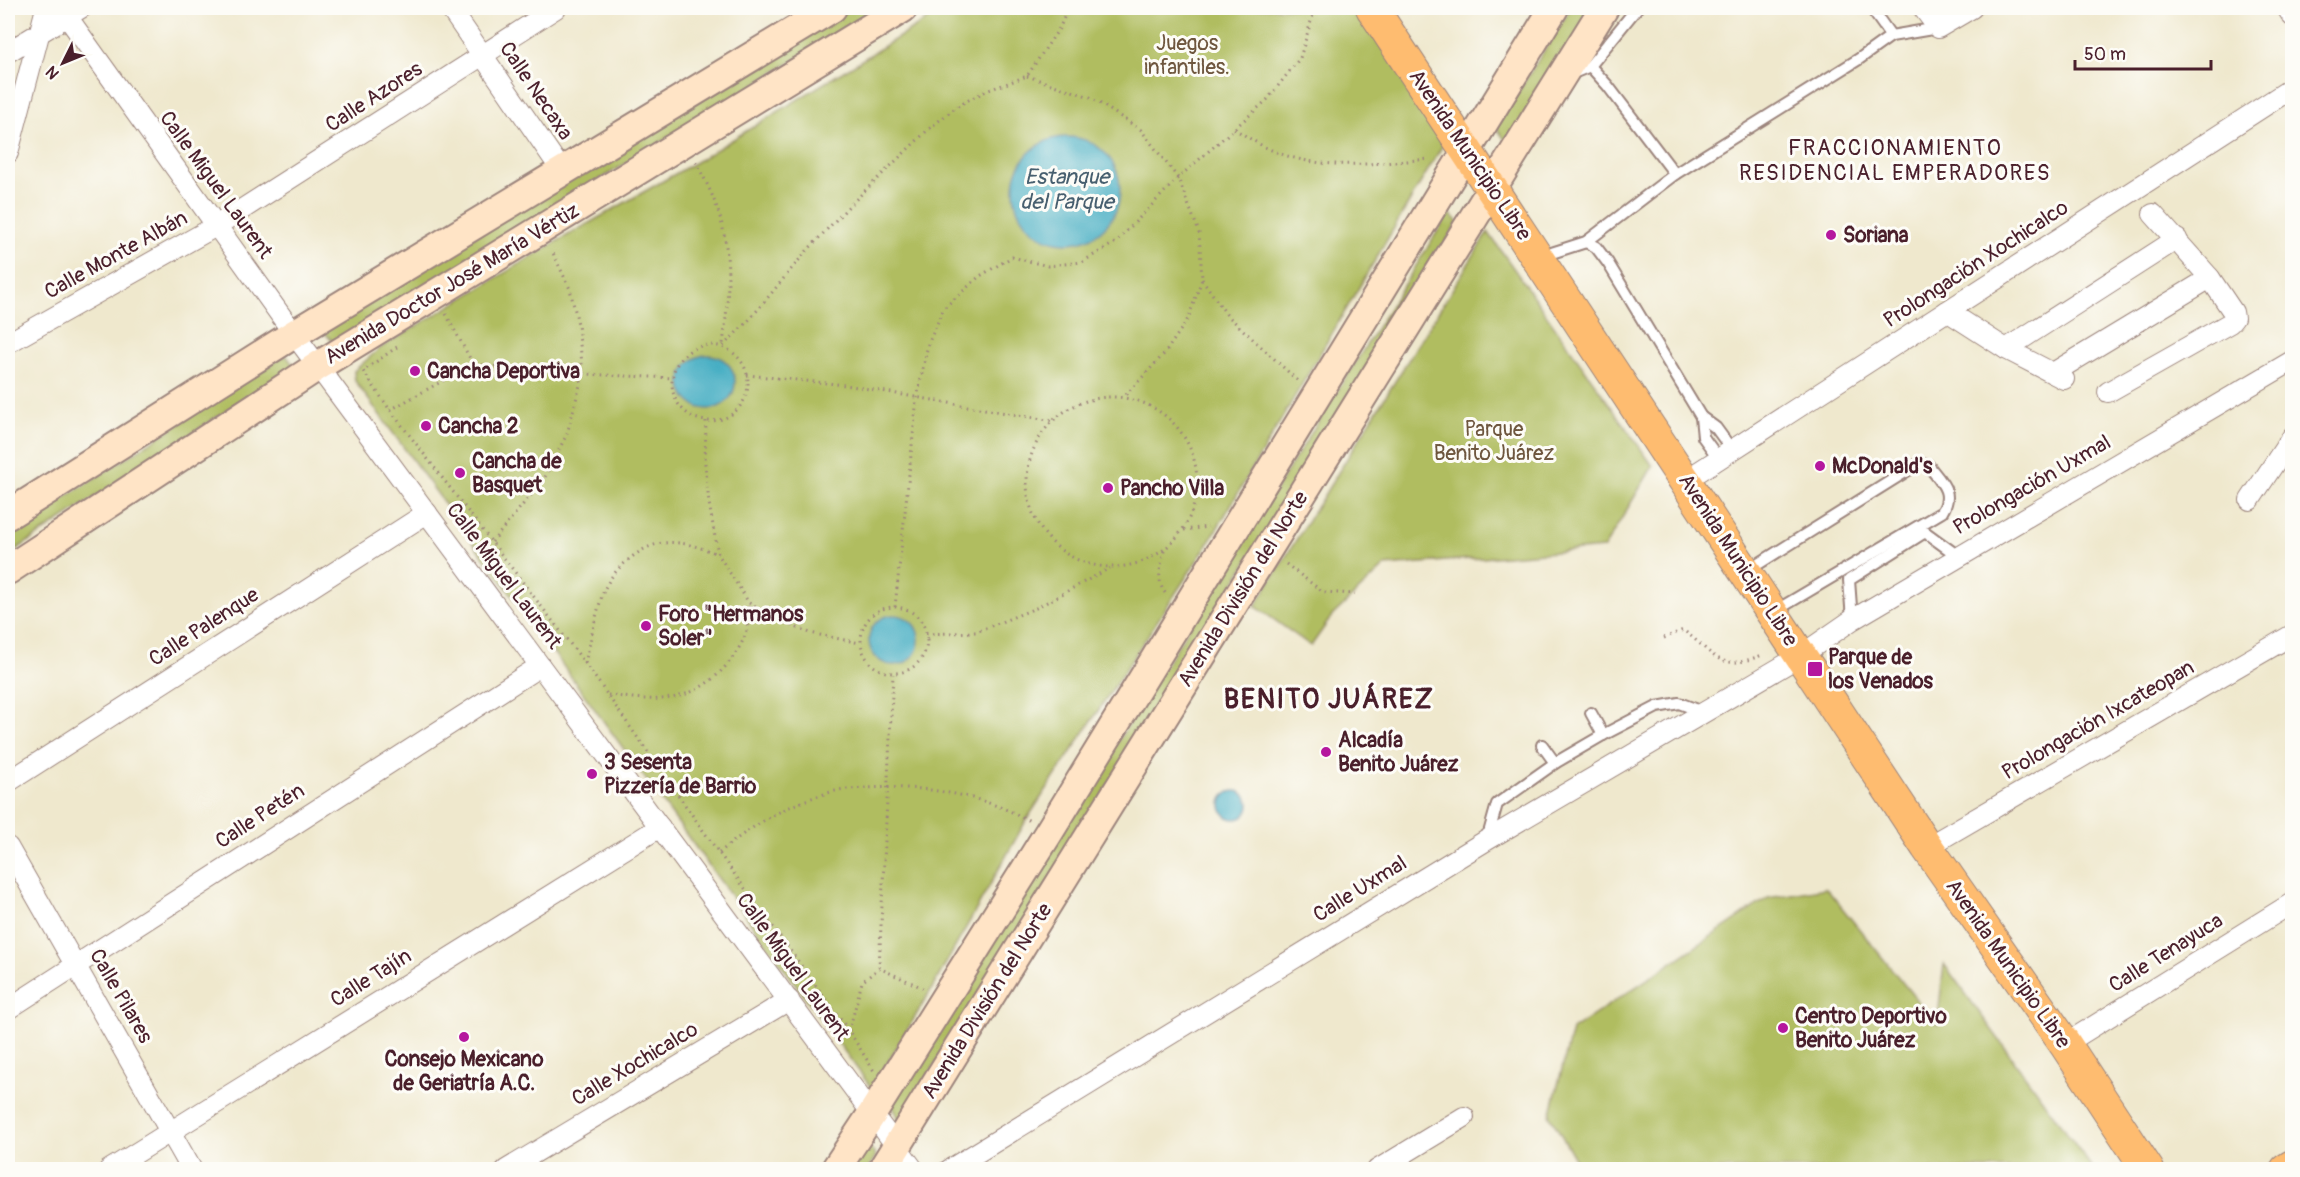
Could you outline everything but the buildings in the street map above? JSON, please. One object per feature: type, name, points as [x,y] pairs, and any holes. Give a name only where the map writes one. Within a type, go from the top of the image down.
[{"type":"main road","name":"Avenida Doctor José María Vértiz","points":[[8,515],[294,334],[832,8]]},
{"type":"main road","name":"Avenida Doctor José María Vértiz","points":[[8,570],[318,366],[903,8]]},
{"type":"main road","name":"Avenida Municipio Libre","points":[[1372,8],[1927,847],[2065,1044],[2148,1170]]},
{"type":"main road","name":"Avenida División del Norte","points":[[835,1170],[1049,832],[1554,8]]},
{"type":"main road","name":"Avenida División del Norte","points":[[882,1170],[1604,8]]},
{"type":"main road","points":[[2286,1170],[2292,1166]]},
{"type":"street","points":[[8,153],[46,8]]},
{"type":"street","name":"Calle Necaxa","points":[[450,8],[562,171]]},
{"type":"street","name":"Calle Azores","points":[[216,226],[484,56],[555,8]]},
{"type":"street","points":[[1923,8],[1938,28],[1972,8]]},
{"type":"street","points":[[2287,8],[2292,16]]},
{"type":"street","points":[[8,52],[39,34],[69,10]]},
{"type":"street","name":"Calle Miguel Laurent","points":[[69,10],[216,226],[294,334],[914,1170]]},
{"type":"street","name":"Prolongación Xochicalco","points":[[1686,480],[2292,88]]},
{"type":"street","points":[[2108,392],[2230,323],[2234,318],[2233,312],[2210,278],[2153,214]]},
{"type":"street","name":"Calle Monte Albán","points":[[8,343],[216,226]]},
{"type":"street","points":[[2006,349],[2177,239]]},
{"type":"street","points":[[1947,311],[2006,349],[2059,376],[2210,278]]},
{"type":"street","name":"Prolongación Uxmal","points":[[1796,650],[1852,620],[2292,362]]},
{"type":"street","points":[[2250,500],[2292,437]]},
{"type":"street","name":"Calle Palenque","points":[[8,782],[427,513]]},
{"type":"street","name":"Prolongación Ixcateopan","points":[[1927,847],[2292,635]]},
{"type":"street","name":"Calle Uxmal","points":[[949,1170],[1487,840],[1706,713],[1796,650]]},
{"type":"street","name":"Calle Petén","points":[[8,1009],[540,666]]},
{"type":"street","name":"Calle Tajín","points":[[109,1170],[660,827]]},
{"type":"street","name":"Calle Pilares","points":[[8,847],[192,1170]]},
{"type":"street","name":"Calle Tenayuca","points":[[2065,1044],[2292,903]]},
{"type":"street","name":"Calle Xochicalco","points":[[506,1170],[789,1000]]},
{"type":"street","points":[[1377,1170],[1464,1117]]},
{"type":"lane","points":[[1562,76],[1590,66],[1637,8]]},
{"type":"lane","points":[[1871,8],[1891,36]]},
{"type":"lane","points":[[1538,257],[1586,242],[1675,174],[1859,59],[1891,36],[1938,28]]},
{"type":"lane","points":[[1590,66],[1675,174]]},
{"type":"lane","points":[[1586,242],[1596,247],[1608,263],[1701,417],[1716,428],[1725,454]]},
{"type":"lane","points":[[1701,417],[1703,437],[1725,454]]},
{"type":"lane","points":[[1746,572],[1918,464],[1928,465],[1947,490],[1948,503],[1942,512],[1924,528],[1849,580]]},
{"type":"lane","points":[[1924,528],[1958,556]]},
{"type":"lane","points":[[1772,613],[1839,573],[1924,528]]},
{"type":"lane","points":[[1839,573],[1849,580]]},
{"type":"lane","points":[[1849,580],[1852,620]]},
{"type":"lane","points":[[1487,840],[1497,804],[1555,763],[1656,707],[1679,703],[1706,713]]},
{"type":"lane","points":[[1591,712],[1604,735]]},
{"type":"lane","points":[[1542,744],[1555,763]]},
{"type":"path","points":[[723,346],[750,319],[804,254],[848,207],[931,127],[959,105],[986,91],[1027,76],[1060,27],[1068,8]]},
{"type":"path","points":[[895,607],[917,398],[928,344],[944,308],[980,276],[1012,257],[1048,266],[1082,262],[1116,242],[1178,178],[1268,100],[1300,58],[1315,8]]},
{"type":"path","points":[[1027,76],[1090,97],[1141,130],[1178,178],[1199,232],[1202,279],[1188,319],[1171,345],[1123,398]]},
{"type":"path","points":[[1234,129],[1274,152],[1318,164],[1372,164],[1430,159]]},
{"type":"path","points":[[684,143],[715,202],[726,243],[729,297],[723,346]]},
{"type":"path","points":[[492,542],[544,479],[567,434],[583,374],[578,324],[570,289],[540,231]]},
{"type":"path","points":[[1202,279],[1226,314],[1248,336],[1301,384],[1319,393]]},
{"type":"path","points":[[436,320],[446,313],[472,364]]},
{"type":"path","points":[[400,345],[363,371],[390,410],[585,663],[719,853],[849,1031],[875,1074]]},
{"type":"path","points":[[710,345],[723,346],[738,357],[747,375],[748,387],[745,398],[729,416],[718,420],[706,421],[694,418],[684,411],[672,390],[672,378],[680,358],[689,351],[710,345]]},
{"type":"path","points":[[390,410],[472,364],[583,374],[672,378]]},
{"type":"path","points":[[747,375],[846,385],[1053,421]]},
{"type":"path","points":[[1097,398],[1123,398],[1150,406],[1173,423],[1190,447],[1197,475],[1195,503],[1184,530],[1164,551],[1139,564],[1110,568],[1082,562],[1057,548],[1039,526],[1028,499],[1027,471],[1036,443],[1053,421],[1073,406],[1097,398]]},
{"type":"path","points":[[706,421],[705,464],[718,554],[749,603],[773,618],[810,633],[860,644]]},
{"type":"path","points":[[585,663],[605,587],[619,567],[633,555],[651,544],[665,542],[695,546],[718,554]]},
{"type":"path","points":[[1267,550],[1323,592],[1355,594]]},
{"type":"path","points":[[1164,551],[1160,571],[1162,590],[1184,613]]},
{"type":"path","points":[[926,634],[976,632],[1036,608],[1110,568]]},
{"type":"path","points":[[608,695],[661,699],[686,694],[709,683],[731,661],[746,634],[749,603]]},
{"type":"path","points":[[884,608],[906,609],[922,623],[926,634],[927,644],[919,662],[912,669],[893,674],[874,668],[867,661],[860,644],[861,632],[866,621],[874,613],[884,608]]},
{"type":"path","points":[[1664,638],[1683,630],[1714,657],[1729,664],[1796,650]]},
{"type":"path","points":[[849,1031],[862,982],[879,968],[893,674]]},
{"type":"path","points":[[719,853],[741,834],[787,807],[837,790],[888,787],[944,791],[985,801],[1049,832]]},
{"type":"path","points":[[879,968],[945,998]]},
{"type":"green space","points":[[851,8],[879,8],[334,343],[321,329]]},
{"type":"green space","name":"Juegos infantiles.","points":[[946,8],[1355,8],[1447,138],[1208,544],[1027,819],[931,990],[872,1089],[355,381],[354,371],[380,348],[549,246],[696,162]]},
{"type":"green space","points":[[1571,8],[1596,8],[1510,147],[1496,127]]},
{"type":"green space","points":[[1449,213],[1458,222],[900,1121],[891,1103]]},
{"type":"green space","name":"Parque Benito Juárez","points":[[1488,232],[1653,466],[1604,548],[1385,566],[1332,616],[1311,646],[1255,606]]},
{"type":"green space","points":[[286,355],[294,366],[8,555],[8,534]]},
{"type":"green space","name":"Centro Deportivo Benito Juárez","points":[[1826,888],[1937,1025],[1944,964],[2093,1169],[1581,1169],[1550,1116],[1572,1030],[1768,898]]},
{"type":"green space","points":[[864,1139],[876,1156],[868,1169],[846,1170]]},
{"type":"water","name":"Estanque del Parque","points":[[1067,137],[1087,141],[1104,153],[1116,170],[1120,190],[1116,210],[1104,227],[1087,239],[1067,243],[1047,239],[1030,227],[1018,210],[1014,190],[1018,170],[1030,153],[1047,141]]},
{"type":"water","points":[[703,355],[713,355],[723,359],[731,367],[735,382],[731,397],[723,405],[713,409],[703,409],[693,405],[685,397],[681,387],[681,377],[685,367],[693,359]]},
{"type":"water","points":[[889,615],[899,615],[912,622],[919,635],[919,645],[912,658],[899,665],[889,665],[880,661],[873,654],[869,645],[869,635],[873,626],[880,619]]},
{"type":"water","points":[[1235,791],[1245,795],[1249,805],[1245,815],[1235,819],[1225,815],[1221,805],[1225,795]]},
{"type":"place","name":"Soriana","points":[[1831,235]]},
{"type":"place","name":"Cancha Deportiva","points":[[415,371]]},
{"type":"place","name":"Cancha 2","points":[[426,426]]},
{"type":"place","name":"McDonald's","points":[[1820,466]]},
{"type":"place","name":"Cancha de Basquet","points":[[460,473]]},
{"type":"place","name":"Pancho Villa","points":[[1108,488]]},
{"type":"place","name":"Foro \"Hermanos Soler\"","points":[[646,626]]},
{"type":"place","name":"Parque de los Venados","points":[[1815,669]]},
{"type":"place","name":"Alcadía Benito Juárez","points":[[1326,752]]},
{"type":"place","name":"3 Sesenta Pizzería de Barrio","points":[[592,774]]},
{"type":"place","name":"Centro Deportivo Benito Juárez","points":[[1783,1028]]},
{"type":"place","name":"Consejo Mexicano de Geriatría A.C.","points":[[464,1037]]},
{"type":"district","name":"FRACCIONAMIENTO RESIDENCIAL EMPERADORES","points":[[1895,160]]},
{"type":"district","name":"BENITO JUÁREZ","points":[[1329,699]]}]
